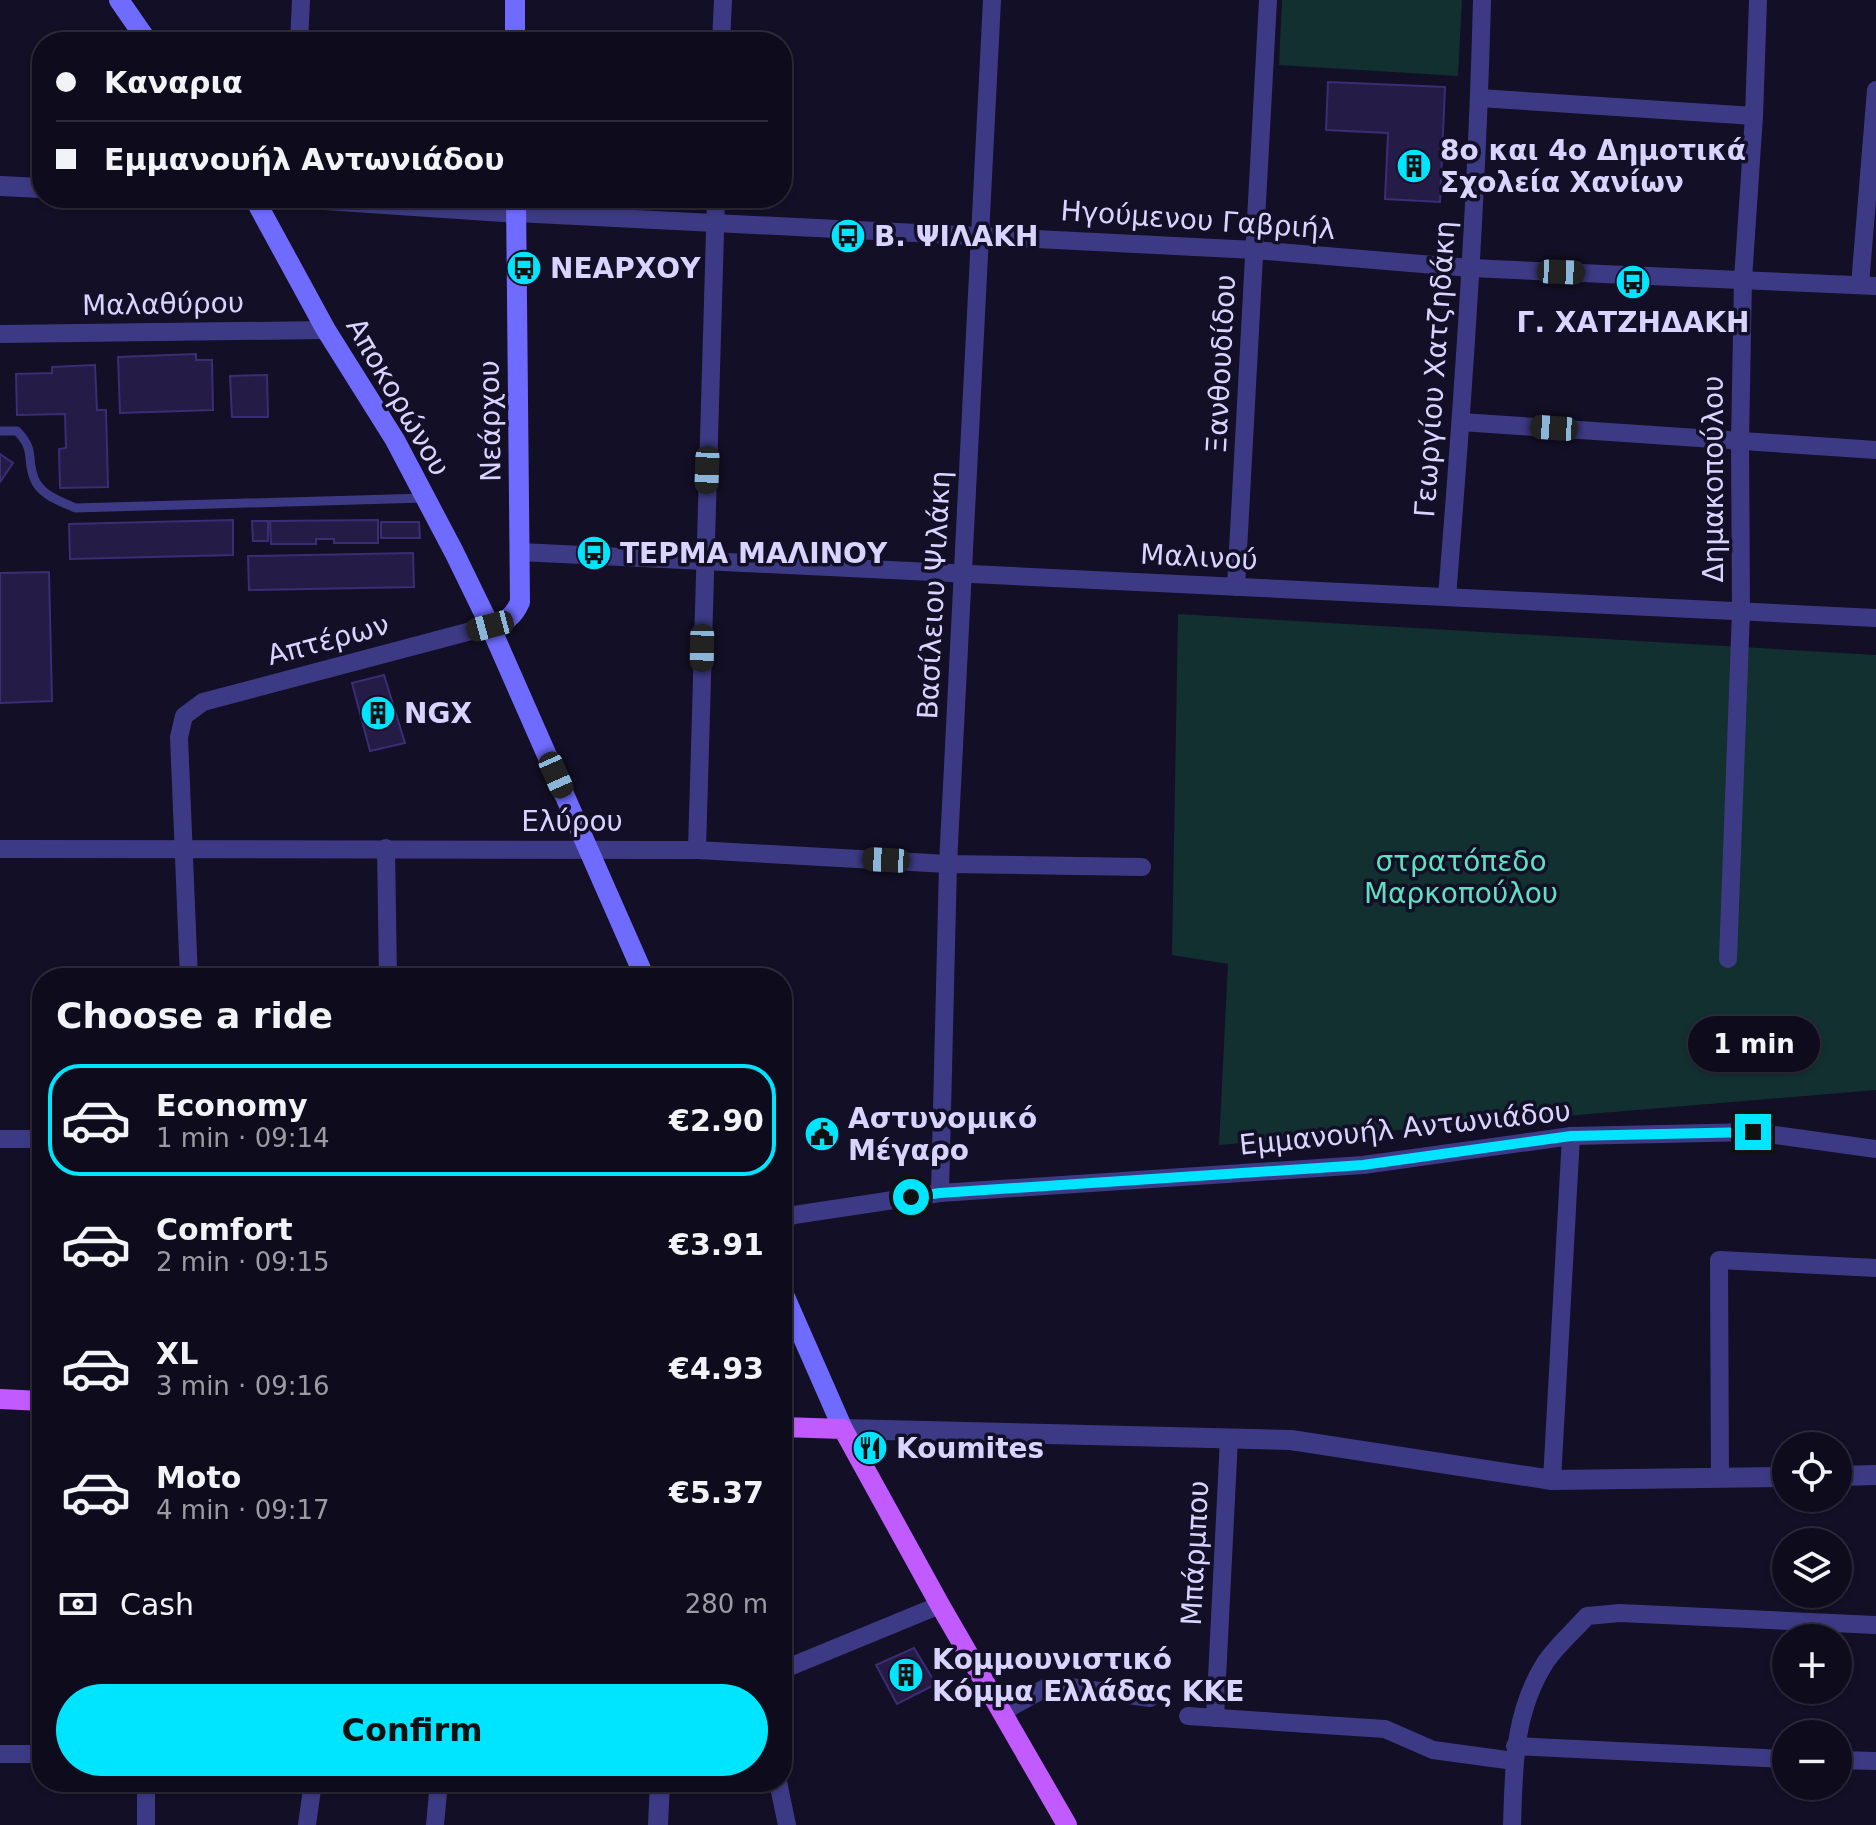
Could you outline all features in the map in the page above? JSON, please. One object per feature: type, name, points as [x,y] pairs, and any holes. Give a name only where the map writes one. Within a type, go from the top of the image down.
[{"type":"main road","points":[[119,0],[141,32]]},
{"type":"main road","points":[[515,0],[515,32]]},
{"type":"main road","name":"Αποκορώνου","points":[[259,208],[326,330],[395,440],[490,626],[641,968]]},
{"type":"main road","name":"Νεάρχου","points":[[490,626],[507,621],[520,602],[516,208]]},
{"type":"main road","points":[[792,1313],[843,1429],[1065,1824]]},
{"type":"main road","points":[[0,1399],[32,1401]]},
{"type":"main road","points":[[792,1427],[843,1429]]},
{"type":"street","points":[[299,32],[301,0]]},
{"type":"street","points":[[721,32],[723,0]]},
{"type":"street","name":"Βασίλειου Ψιλάκη","points":[[940,1193],[948,864],[992,0]]},
{"type":"street","name":"Ξανθουδίδου","points":[[1236,587],[1268,0]]},
{"type":"street","name":"Γεωργίου Χατζηδάκη","points":[[1447,597],[1461,422],[1482,0]]},
{"type":"street","name":"Δημακοπούλου","points":[[1728,959],[1741,611],[1743,279],[1758,0]]},
{"type":"street","points":[[1868,285],[1876,90]]},
{"type":"street","points":[[1479,98],[1754,116]]},
{"type":"street","points":[[0,186],[32,188]]},
{"type":"street","name":"Ηγούμενου Γαβριήλ","points":[[537,208],[715,225],[981,235],[1255,250],[1470,268],[1868,285]]},
{"type":"street","points":[[697,850],[716,208]]},
{"type":"street","name":"Μαλαθύρου","points":[[0,334],[326,330]]},
{"type":"street","points":[[1461,422],[1876,450]]},
{"type":"street","name":"Μαλινού","points":[[520,552],[1876,618]]},
{"type":"street","name":"Απτέρων","points":[[185,849],[179,737],[184,716],[203,702],[490,626]]},
{"type":"street","points":[[386,848],[388,968]]},
{"type":"street","name":"Ελύρου","points":[[0,849],[697,850],[948,864],[1142,867]]},
{"type":"street","points":[[185,849],[189,968]]},
{"type":"street","name":"Εμμανουήλ Αντωνιάδου","points":[[792,1216],[940,1193],[1363,1165],[1571,1136],[1753,1132],[1876,1149]]},
{"type":"street","points":[[1552,1480],[1571,1136]]},
{"type":"street","points":[[0,1139],[32,1139]]},
{"type":"street","points":[[1720,1478],[1719,1260],[1876,1268]]},
{"type":"street","points":[[843,1429],[1291,1440],[1552,1480],[1772,1477]]},
{"type":"street","name":"Μπάρμπου","points":[[1215,1718],[1229,1438]]},
{"type":"street","points":[[1852,1476],[1876,1475]]},
{"type":"street","points":[[792,1666],[940,1605]]},
{"type":"street","points":[[1512,1825],[1514,1753],[1524,1710],[1546,1662],[1587,1616],[1620,1613],[1876,1625]]},
{"type":"street","points":[[1002,1712],[1049,1686],[1150,1698]]},
{"type":"street","points":[[1188,1716],[1385,1729],[1433,1750],[1772,1759]]},
{"type":"street","points":[[0,1754],[32,1754]]},
{"type":"street","points":[[1852,1760],[1876,1761]]},
{"type":"street","points":[[146,1792],[146,1825]]},
{"type":"street","points":[[307,1825],[312,1792]]},
{"type":"street","points":[[435,1825],[438,1792]]},
{"type":"street","points":[[658,1825],[660,1792]]},
{"type":"street","points":[[780,1792],[787,1825]]},
{"type":"lane","points":[[0,431],[17,431],[28,443],[34,480],[51,498],[75,508],[425,498]]},
{"type":"green space","points":[[1282,0],[1462,0],[1458,76],[1279,65]]},
{"type":"green space","name":"στρατόπεδο Μαρκοπούλου","points":[[1178,614],[1876,655],[1876,1090],[1219,1145],[1228,964],[1172,955]]},
{"type":"building","name":"8ο και 4ο Δημοτικά Σχολεία Χανίων","points":[[1328,82],[1445,87],[1440,202],[1385,199],[1388,133],[1326,130]]},
{"type":"building","points":[[196,354],[196,360],[212,360],[213,410],[120,413],[118,357]]},
{"type":"building","points":[[95,365],[97,410],[106,410],[108,487],[60,488],[59,449],[66,448],[65,414],[17,415],[16,374],[52,373],[52,367]]},
{"type":"building","points":[[267,375],[268,417],[232,417],[230,376]]},
{"type":"building","points":[[0,454],[13,463],[0,482]]},
{"type":"building","points":[[233,520],[233,555],[70,559],[69,524]]},
{"type":"building","points":[[378,520],[378,543],[334,543],[334,539],[316,539],[316,544],[271,544],[270,521]]},
{"type":"building","points":[[252,521],[268,521],[268,541],[253,541]]},
{"type":"building","points":[[381,522],[419,522],[420,538],[381,538]]},
{"type":"building","points":[[413,553],[414,587],[249,590],[248,556]]},
{"type":"building","points":[[49,572],[52,701],[0,703],[0,573]]},
{"type":"building","name":"NGX","points":[[384,675],[405,743],[370,751],[352,683]]},
{"type":"building","name":"Κομμουνιστικό Κόμμα Ελλάδας ΚΚΕ","points":[[914,1648],[936,1684],[897,1704],[876,1665]]},
{"type":"place","name":"8ο και 4ο Δημοτικά Σχολεία Χανίων","points":[[1414,166]]},
{"type":"place","name":"Β. ΨΙΛΑΚΗ","points":[[848,236]]},
{"type":"place","name":"ΝΕΑΡΧΟΥ","points":[[524,268]]},
{"type":"place","name":"Γ. ΧΑΤΖΗΔΑΚΗ","points":[[1633,282]]},
{"type":"place","name":"ΤΕΡΜΑ ΜΑΛΙΝΟΥ","points":[[594,553]]},
{"type":"place","name":"NGX","points":[[378,713]]},
{"type":"place","name":"Αστυνομικό Μέγαρο","points":[[822,1134]]},
{"type":"place","name":"Koumites","points":[[870,1448]]},
{"type":"place","name":"Κομμουνιστικό Κόμμα Ελλάδας ΚΚΕ","points":[[906,1675]]},
{"type":"route","points":[[911,1197],[1363,1165],[1571,1136],[1753,1132]]}]
